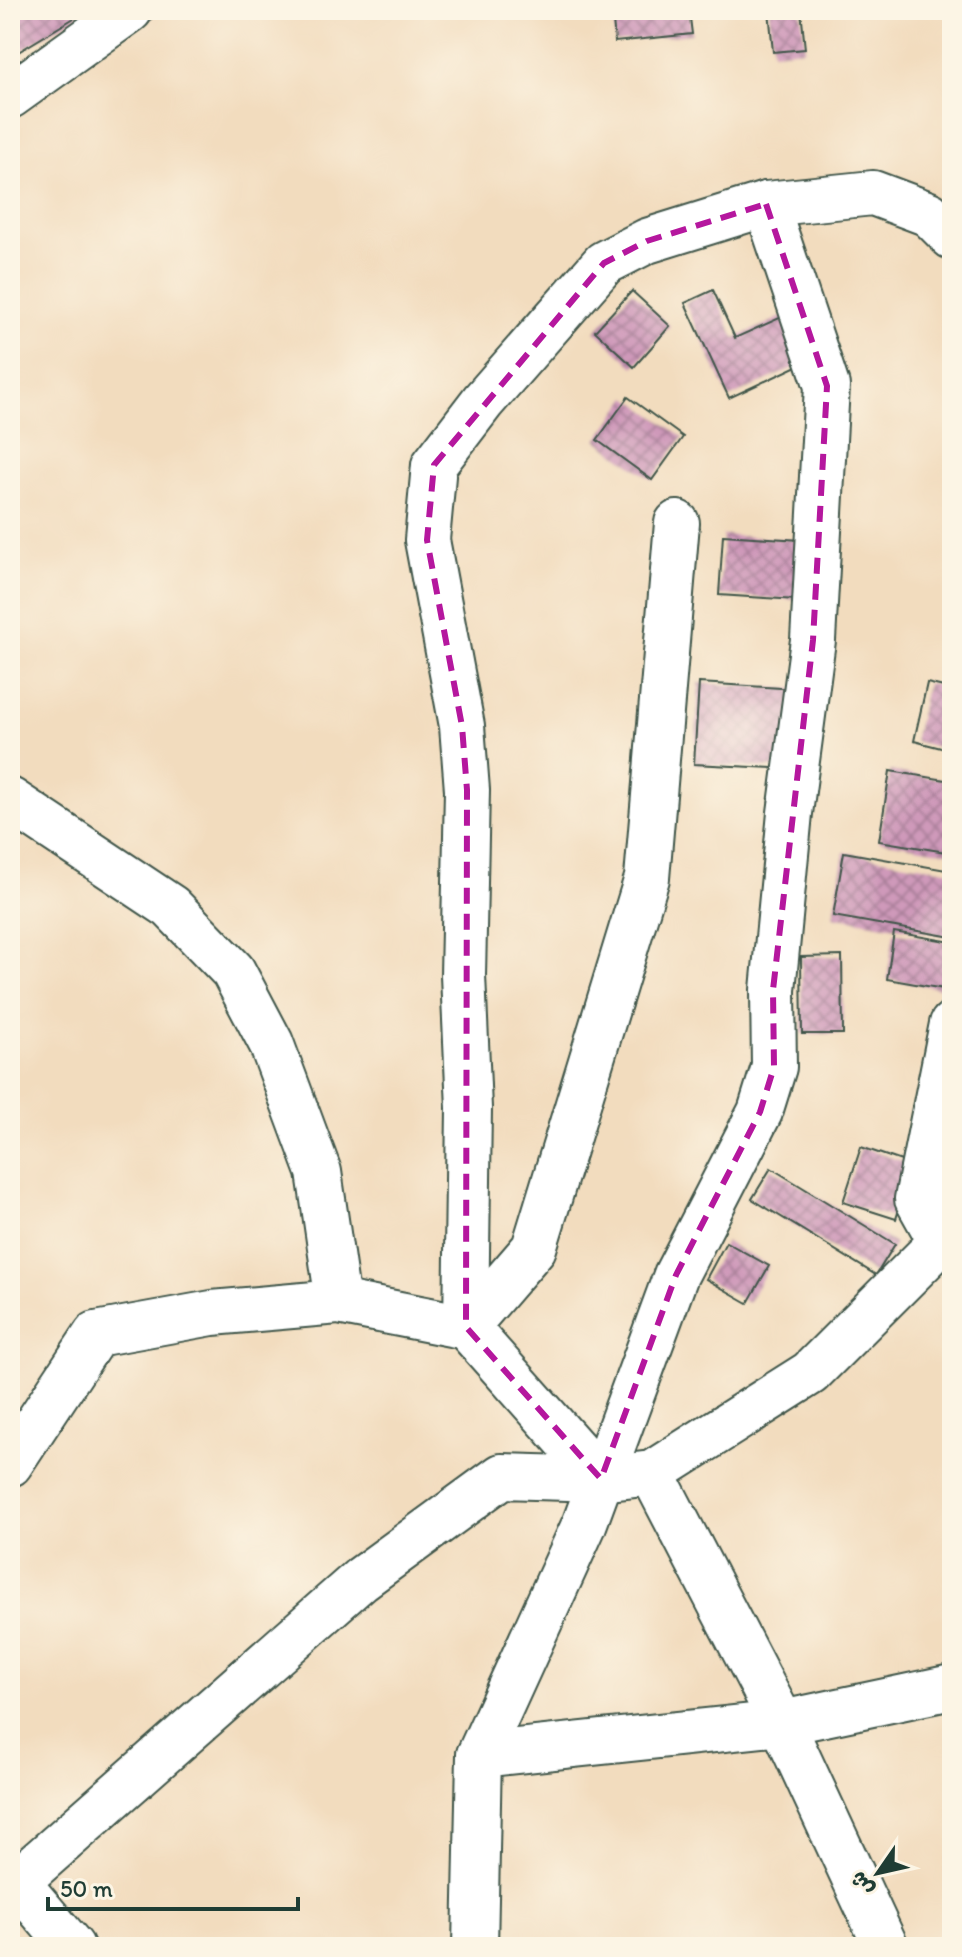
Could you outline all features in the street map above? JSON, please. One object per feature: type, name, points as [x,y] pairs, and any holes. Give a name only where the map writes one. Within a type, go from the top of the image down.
[{"type":"street","points":[[10,96],[130,10]]},
{"type":"street","points":[[466,1327],[469,1108],[463,975],[467,790],[462,726],[427,540],[434,465],[483,401],[604,263],[647,241],[766,204],[873,193],[929,214],[952,237]]},
{"type":"street","points":[[475,1947],[479,1755],[584,1525],[676,1275],[760,1112],[774,1067],[773,990],[790,813],[813,640],[827,386],[766,204]]},
{"type":"street","points":[[466,1327],[534,1248],[647,878],[677,523]]},
{"type":"street","points":[[10,800],[171,907],[233,971],[271,1043],[319,1172],[338,1302]]},
{"type":"street","points":[[72,1947],[14,1885],[361,1579],[502,1476],[601,1479],[652,1473],[810,1373],[946,1238],[917,1199],[952,1024]]},
{"type":"street","points":[[10,1464],[96,1334],[212,1313],[338,1302],[466,1327],[601,1479]]},
{"type":"street","points":[[652,1473],[782,1723],[886,1947]]},
{"type":"street","points":[[479,1755],[782,1723],[952,1687]]},
{"type":"highlighted area","points":[[766,204],[827,386],[813,640],[773,990],[774,1067],[760,1112],[676,1275],[601,1479],[466,1327],[467,790],[462,726],[427,540],[434,465],[604,263],[647,241]]},
{"type":"building","points":[[10,10],[76,10],[79,15],[10,57]]},
{"type":"building","points":[[612,10],[689,10],[692,34],[615,42]]},
{"type":"building","points":[[769,10],[801,10],[805,49],[773,52]]},
{"type":"building","points":[[713,290],[735,338],[784,316],[806,362],[729,398],[685,303]]},
{"type":"building","points":[[632,291],[670,326],[634,367],[595,331]]},
{"type":"building","points":[[628,397],[683,437],[652,480],[597,440]]},
{"type":"building","points":[[723,535],[801,540],[797,600],[719,595]]},
{"type":"building","points":[[699,683],[797,689],[793,769],[694,764]]},
{"type":"building","points":[[927,683],[952,689],[952,720],[945,749],[914,741]]},
{"type":"building","points":[[890,771],[952,781],[952,853],[879,841]]},
{"type":"building","points":[[844,852],[952,871],[952,937],[833,916]]},
{"type":"building","points":[[894,932],[952,942],[944,989],[887,979]]},
{"type":"building","points":[[842,956],[843,1034],[802,1034],[801,957]]},
{"type":"building","points":[[861,1147],[913,1165],[896,1219],[843,1202]]},
{"type":"building","points":[[771,1168],[895,1244],[876,1275],[752,1199]]},
{"type":"building","points":[[726,1242],[769,1266],[748,1303],[706,1279]]}]
